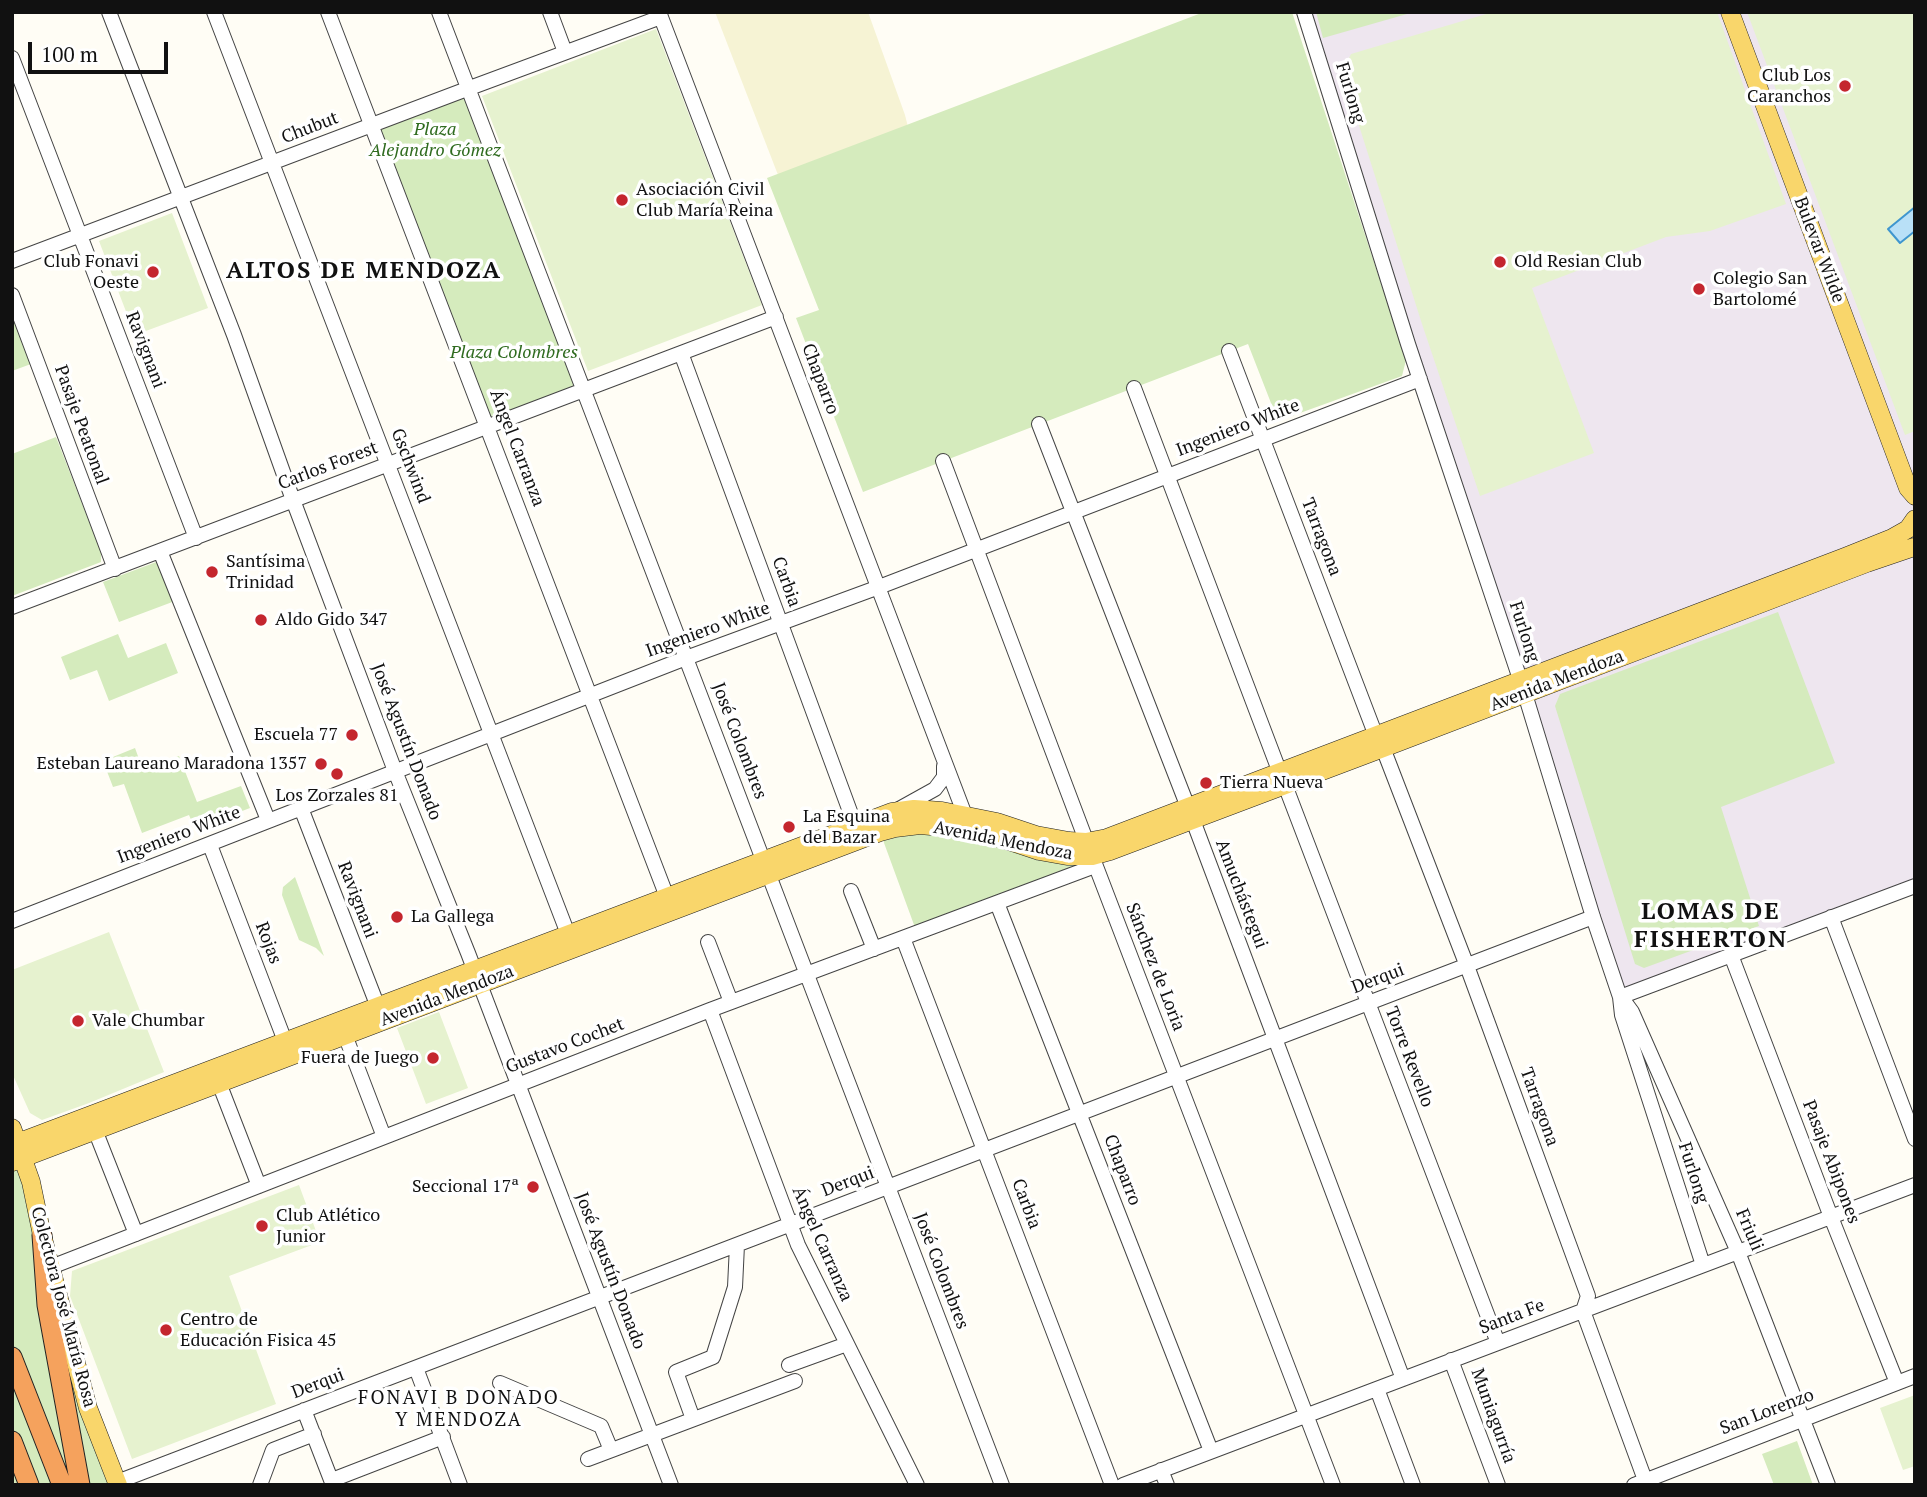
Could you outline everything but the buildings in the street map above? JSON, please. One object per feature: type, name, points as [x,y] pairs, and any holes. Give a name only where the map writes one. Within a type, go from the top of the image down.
[{"type":"highway","points":[[42,1235],[47,1305],[80,1485]]},
{"type":"highway","points":[[12,1357],[62,1485]]},
{"type":"highway","points":[[12,1441],[29,1485]]},
{"type":"main road","name":"Bulevar Wilde","points":[[1730,12],[1911,492],[1911,525]]},
{"type":"main road","name":"Avenida Mendoza","points":[[16,1147],[288,1049],[345,1035],[568,934],[667,897],[895,828],[997,822],[1037,835],[1069,841],[1091,855],[1190,814],[1523,687],[1892,538],[1911,525]]},
{"type":"main road","name":"Avenida Mendoza","points":[[1523,687],[1914,547],[1910,542],[1911,525]]},
{"type":"main road","name":"Avenida Mendoza","points":[[16,1147],[94,1130],[192,1085],[219,1083],[378,1007],[477,977],[766,867],[855,825],[892,812],[933,810],[968,823]]},
{"type":"main road","name":"Colectora José María Rosa","points":[[16,1147],[31,1182],[42,1235],[88,1408],[117,1483]]},
{"type":"street","name":"José Agustín Donado","points":[[108,12],[234,335],[395,771],[477,977],[671,1485]]},
{"type":"street","name":"Gschwind","points":[[214,12],[568,934]]},
{"type":"street","name":"Ángel Carranza","points":[[328,12],[667,897]]},
{"type":"street","name":"José Colombres","points":[[439,12],[1002,1485]]},
{"type":"street","points":[[550,12],[565,52]]},
{"type":"street","name":"Furlong","points":[[1304,12],[1420,379],[1523,687],[1620,997],[1622,1015],[1703,1265]]},
{"type":"street","name":"Chubut","points":[[12,261],[660,15]]},
{"type":"street","name":"Chaparro","points":[[660,15],[968,823]]},
{"type":"street","name":"Ravignani","points":[[12,58],[196,538]]},
{"type":"street","name":"Pasaje Peatonal","points":[[12,295],[115,569]]},
{"type":"street","name":"Carlos Forest","points":[[12,607],[776,317]]},
{"type":"street","name":"Tarragona","points":[[1229,351],[1467,966],[1588,1296],[1583,1311],[1639,1483]]},
{"type":"street","name":"Carbia","points":[[681,353],[855,825]]},
{"type":"street","name":"Ingeniero White","points":[[12,921],[685,658],[781,624],[1420,379]]},
{"type":"street","name":"Torre Revello","points":[[1134,388],[1498,1343]]},
{"type":"street","name":"Amuchástegui","points":[[1039,424],[1190,814],[1403,1379]]},
{"type":"street","name":"Sánchez de Loria","points":[[943,461],[1333,1485]]},
{"type":"street","points":[[160,551],[268,820]]},
{"type":"street","points":[[892,812],[935,789],[944,777],[944,761]]},
{"type":"street","name":"Ravignani","points":[[301,808],[378,1007]]},
{"type":"street","name":"Rojas","points":[[210,845],[288,1049]]},
{"type":"street","name":"Gustavo Cochet","points":[[51,1267],[710,1010],[997,903],[1091,855]]},
{"type":"street","points":[[1620,997],[1915,886]]},
{"type":"street","points":[[851,891],[874,949]]},
{"type":"street","name":"Chaparro","points":[[997,903],[1212,1451]]},
{"type":"street","name":"Derqui","points":[[117,1483],[1593,917]]},
{"type":"street","points":[[1831,917],[1915,1139]]},
{"type":"street","name":"Carbia","points":[[903,938],[1112,1485]]},
{"type":"street","points":[[708,942],[731,1002]]},
{"type":"street","name":"Pasaje Abipones","points":[[1731,955],[1898,1383]]},
{"type":"street","name":"Friuli","points":[[1620,997],[1632,1012],[1738,1252],[1828,1485]]},
{"type":"street","name":"Ángel Carranza","points":[[710,1010],[790,1225],[811,1273],[917,1485]]},
{"type":"street","points":[[345,1035],[384,1137]]},
{"type":"street","points":[[219,1083],[259,1186]]},
{"type":"street","points":[[94,1130],[136,1234]]},
{"type":"street","name":"Santa Fe","points":[[1123,1485],[1915,1185]]},
{"type":"street","points":[[693,1419],[676,1372],[713,1357],[735,1287],[737,1245]]},
{"type":"street","points":[[789,1365],[847,1344]]},
{"type":"street","name":"Muniagurría","points":[[1451,1360],[1498,1485]]},
{"type":"street","points":[[416,1368],[460,1485]]},
{"type":"street","name":"San Lorenzo","points":[[1639,1483],[1663,1479],[1915,1376]]},
{"type":"street","points":[[588,1459],[795,1381]]},
{"type":"street","points":[[500,1383],[601,1426],[611,1450]]},
{"type":"street","points":[[1377,1389],[1413,1485]]},
{"type":"street","points":[[304,1410],[333,1483],[443,1437]]},
{"type":"street","points":[[260,1485],[274,1450],[314,1434]]},
{"type":"street","points":[[1161,1470],[1167,1485]]},
{"type":"shaded area","points":[[715,12],[868,12],[905,115],[919,171],[819,281]]},
{"type":"shaded area","points":[[1304,12],[1915,12],[1915,886],[1620,997]]},
{"type":"green space","points":[[1204,12],[1292,12],[1406,360],[1402,376],[1278,421],[1248,344],[863,492],[796,318],[819,310],[767,178]]},
{"type":"green space","points":[[1316,12],[1414,12],[1323,38]]},
{"type":"green space","name":"Old Resian Club","points":[[1493,12],[1717,12],[1786,204],[1710,231],[1666,237],[1532,288],[1594,453],[1480,496],[1342,72],[1351,54]]},
{"type":"green space","name":"Club Los Caranchos","points":[[1747,12],[1915,12],[1915,431],[1905,435]]},
{"type":"green space","name":"Asociación Civil Club María Reina","points":[[656,29],[762,305],[588,371],[482,96]]},
{"type":"green space","name":"Plaza Colombres","points":[[461,96],[466,98],[575,381],[572,388],[493,418],[488,416],[379,132],[382,126]]},
{"type":"green space","name":"Club Fonavi Oeste","points":[[172,213],[208,308],[135,335],[99,241]]},
{"type":"green space","points":[[12,315],[31,364],[12,371]]},
{"type":"green space","points":[[56,437],[101,552],[101,562],[12,596],[12,454]]},
{"type":"green space","points":[[159,561],[175,601],[119,622],[103,582]]},
{"type":"green space","points":[[1778,612],[1835,763],[1721,807],[1759,926],[1644,968],[1635,964],[1555,706],[1560,694]]},
{"type":"green space","points":[[118,634],[128,658],[166,643],[178,673],[109,701],[97,670],[70,680],[61,657]]},
{"type":"green space","points":[[135,748],[143,770],[179,756],[197,802],[241,786],[250,808],[195,829],[189,815],[142,833],[124,784],[113,787],[103,761]]},
{"type":"green space","points":[[920,825],[1095,866],[917,933],[880,832]]},
{"type":"green space","points":[[295,877],[324,956],[316,948],[299,940],[282,895],[283,887]]},
{"type":"green space","name":"Vale Chumbar","points":[[109,932],[164,1072],[42,1120],[30,1113],[12,1073],[12,970]]},
{"type":"green space","name":"Fuera de Juego","points":[[439,1012],[468,1088],[426,1104],[397,1028]]},
{"type":"green space","points":[[12,1128],[118,1485],[12,1485]]},
{"type":"green space","name":"Centro de Educación Fisica 45","points":[[299,1185],[320,1242],[229,1276],[276,1404],[132,1459],[70,1296],[72,1271]]},
{"type":"green space","points":[[1915,1395],[1915,1466],[1903,1470],[1880,1408]]},
{"type":"green space","points":[[1797,1441],[1813,1485],[1774,1485],[1762,1454]]},
{"type":"water","points":[[1915,207],[1915,231],[1900,243],[1888,229]]},
{"type":"place","name":"Club Los Caranchos","points":[[1845,86]]},
{"type":"place","name":"Asociación Civil Club María Reina","points":[[622,200]]},
{"type":"place","name":"Old Resian Club","points":[[1500,262]]},
{"type":"place","name":"Club Fonavi Oeste","points":[[153,272]]},
{"type":"place","name":"Colegio San Bartolomé","points":[[1699,289]]},
{"type":"place","name":"Santísima Trinidad","points":[[212,572]]},
{"type":"place","name":"Aldo Gido 347","points":[[261,620]]},
{"type":"place","name":"Escuela 77","points":[[352,735]]},
{"type":"place","name":"Esteban Laureano Maradona 1357","points":[[321,764]]},
{"type":"place","name":"Los Zorzales 81","points":[[337,774]]},
{"type":"place","name":"Tierra Nueva","points":[[1206,783]]},
{"type":"place","name":"La Esquina del Bazar","points":[[789,827]]},
{"type":"place","name":"La Gallega","points":[[397,917]]},
{"type":"place","name":"Vale Chumbar","points":[[78,1021]]},
{"type":"place","name":"Fuera de Juego","points":[[433,1058]]},
{"type":"place","name":"Seccional 17ª","points":[[533,1187]]},
{"type":"place","name":"Club Atlético Junior","points":[[262,1226]]},
{"type":"place","name":"Centro de Educación Fisica 45","points":[[166,1330]]},
{"type":"district","name":"ALTOS DE MENDOZA","points":[[364,271]]},
{"type":"district","name":"LOMAS DE FISHERTON","points":[[1711,926]]},
{"type":"district","name":"FONAVI B DONADO Y MENDOZA","points":[[459,1410]]},
{"type":"park label","name":"Plaza Alejandro Gómez","points":[[435,140]]}]
